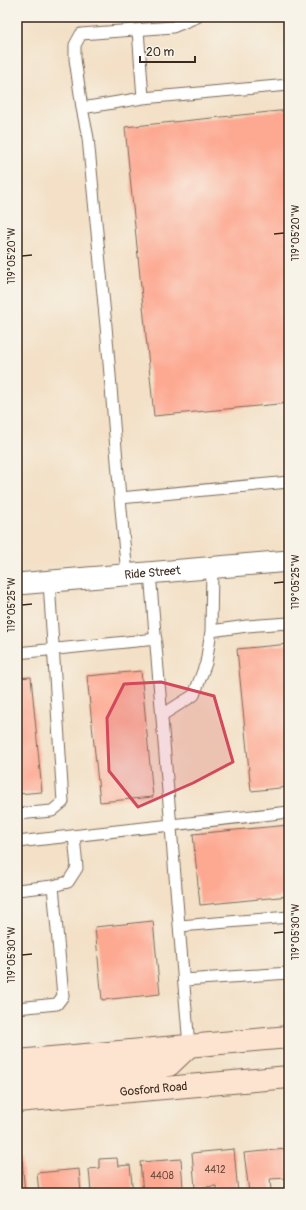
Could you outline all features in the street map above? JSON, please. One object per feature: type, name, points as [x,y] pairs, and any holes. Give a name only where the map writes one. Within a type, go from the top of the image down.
[{"type":"main road","points":[[17,1061],[289,1037]]},
{"type":"main road","points":[[17,1082],[141,1071],[169,1065],[189,1046]]},
{"type":"main road","name":"Gosford Road","points":[[17,1101],[289,1077]]},
{"type":"street","name":"Ride Street","points":[[17,584],[289,561]]},
{"type":"lane","points":[[127,574],[88,138],[75,60],[75,45],[82,34],[173,27],[197,17]]},
{"type":"lane","points":[[138,30],[143,98]]},
{"type":"lane","points":[[82,108],[143,98],[289,85]]},
{"type":"lane","points":[[120,498],[289,482]]},
{"type":"lane","points":[[162,715],[194,695],[206,663],[210,631],[212,567]]},
{"type":"lane","points":[[150,573],[189,1046]]},
{"type":"lane","points":[[17,814],[52,811],[63,802],[49,582]]},
{"type":"lane","points":[[210,631],[247,626],[289,623]]},
{"type":"lane","points":[[17,654],[156,639]]},
{"type":"lane","points":[[17,842],[289,812]]},
{"type":"lane","points":[[17,890],[53,886],[68,882],[77,868],[74,836]]},
{"type":"lane","points":[[17,1008],[57,1004],[63,996],[53,886]]},
{"type":"lane","points":[[180,926],[289,917]]},
{"type":"lane","points":[[184,980],[289,973]]},
{"type":"highlighted area","points":[[161,682],[214,696],[233,762],[193,783],[138,807],[109,771],[107,718],[124,684]]},
{"type":"building","points":[[289,110],[289,403],[154,416],[125,127]]},
{"type":"building","points":[[289,644],[289,787],[251,791],[237,649]]},
{"type":"building","points":[[141,671],[153,797],[100,802],[87,676]]},
{"type":"building","points":[[31,677],[42,792],[17,794],[17,678]]},
{"type":"building","points":[[289,825],[289,896],[200,905],[193,834]]},
{"type":"building","points":[[153,921],[160,994],[102,1000],[95,927]]},
{"type":"building","points":[[234,1149],[238,1193],[217,1193],[216,1186],[195,1188],[192,1153]]},
{"type":"building","points":[[286,1149],[289,1178],[270,1179],[271,1190],[249,1192],[244,1153]]},
{"type":"building","points":[[117,1158],[118,1166],[130,1165],[133,1193],[91,1193],[89,1169],[99,1168],[99,1159]]},
{"type":"building","points":[[181,1159],[183,1188],[171,1189],[171,1193],[143,1193],[140,1162]]},
{"type":"building","points":[[17,1160],[22,1160],[25,1193],[17,1193]]},
{"type":"building","points":[[79,1169],[81,1193],[39,1193],[37,1173]]}]
